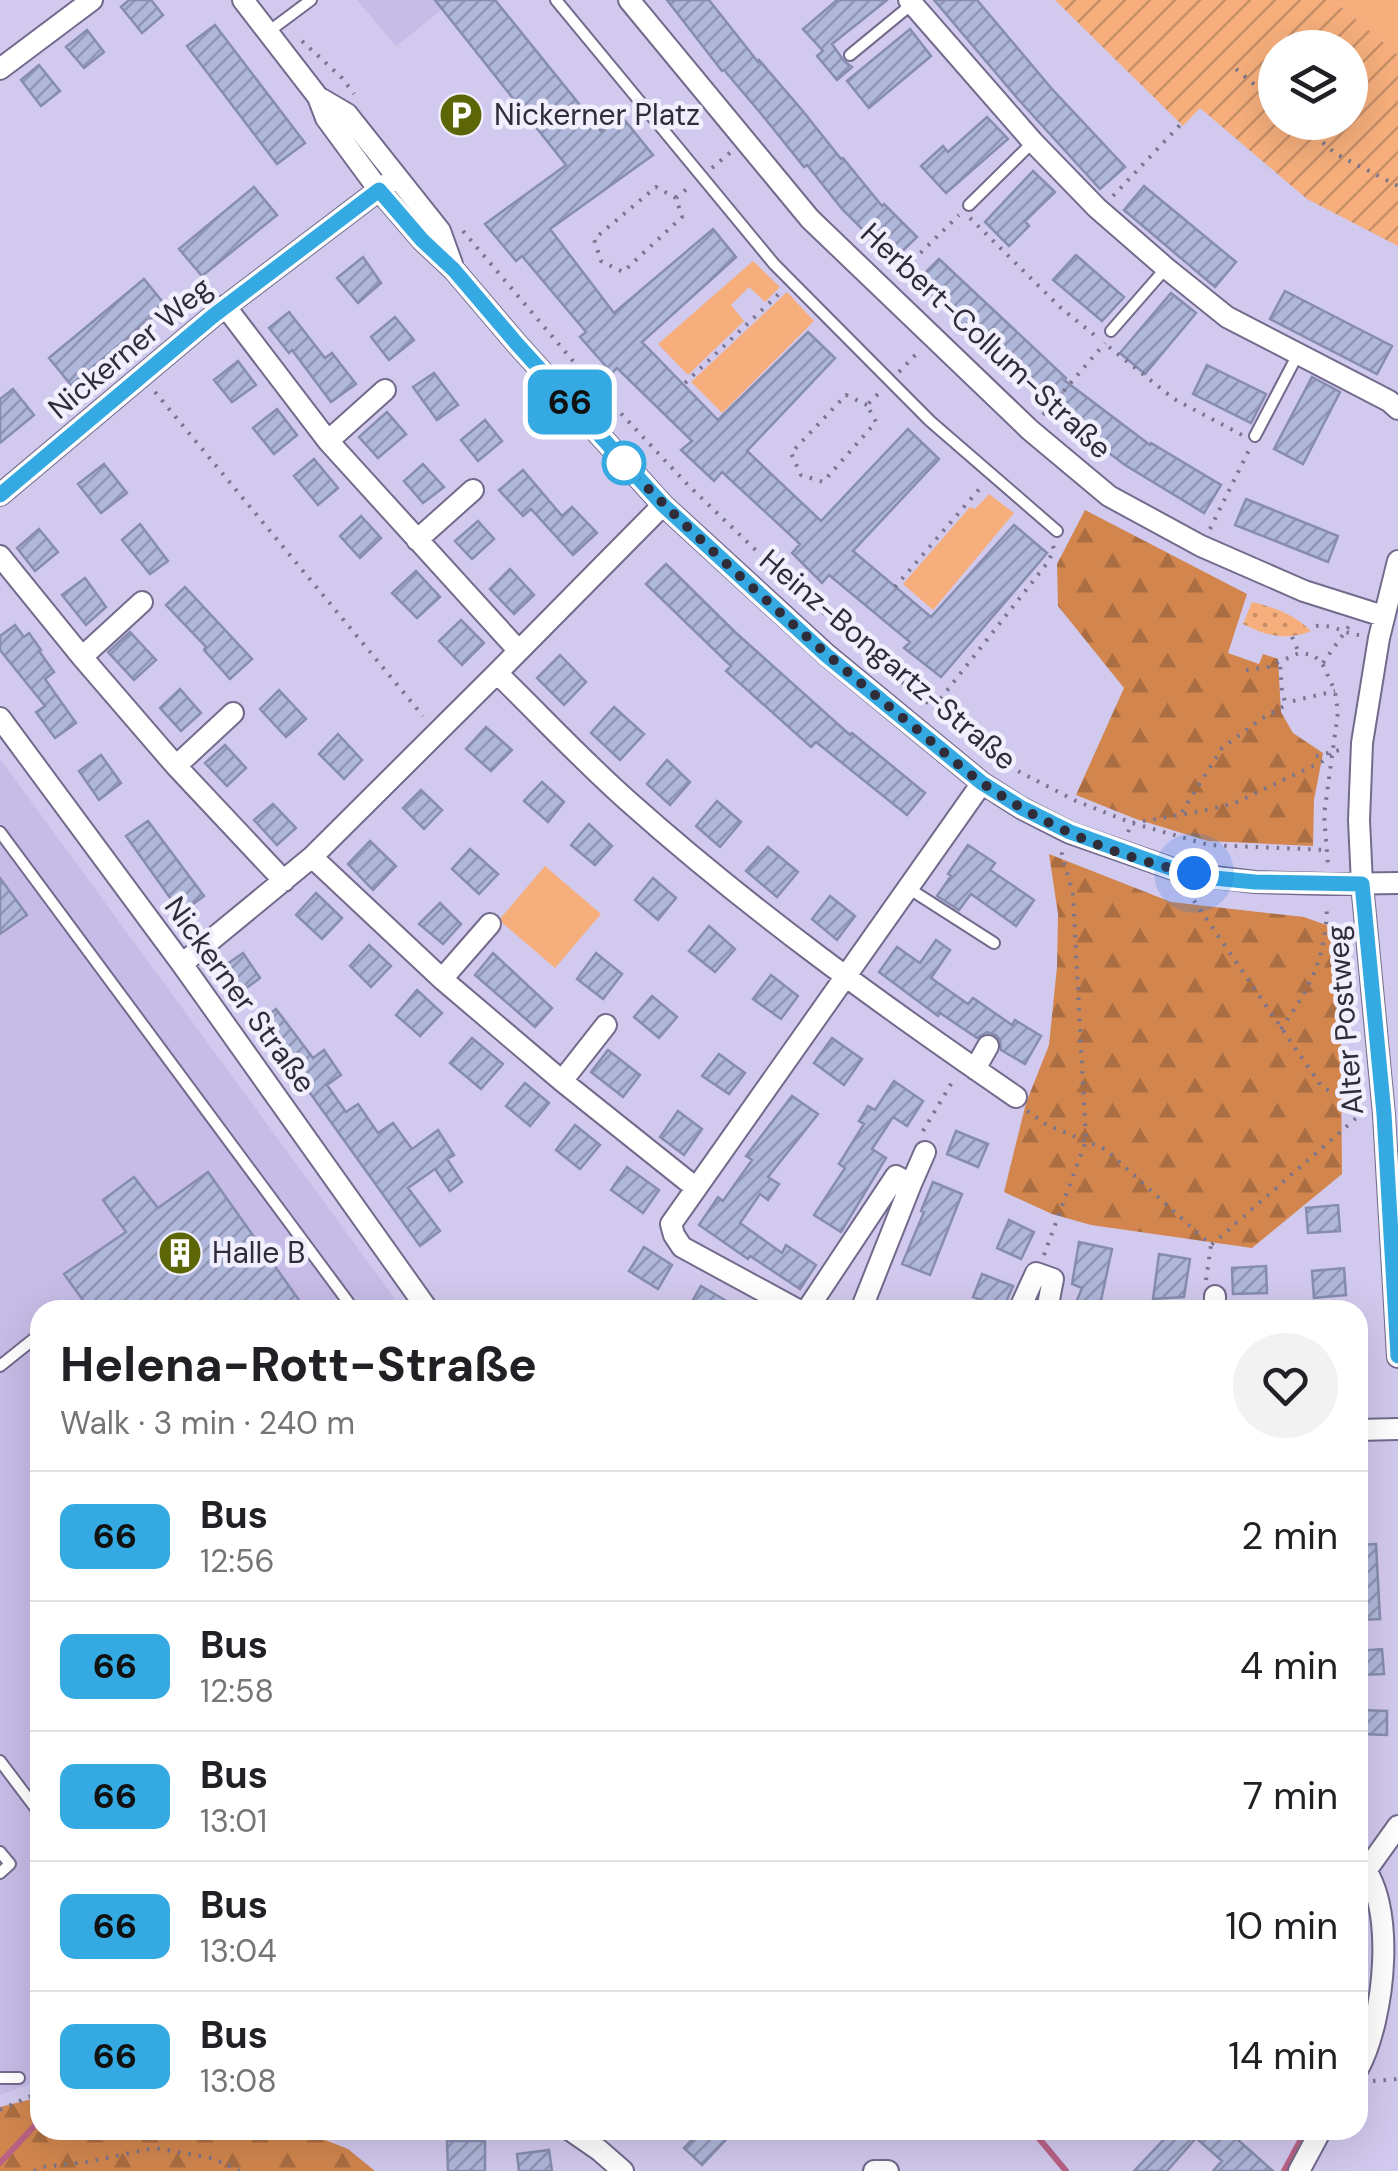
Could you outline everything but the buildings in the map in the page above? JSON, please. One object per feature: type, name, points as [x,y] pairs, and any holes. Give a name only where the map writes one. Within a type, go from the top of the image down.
[{"type":"street","points":[[0,69],[92,0]]},
{"type":"street","name":"Heinz-Bongartz-Straße","points":[[243,0],[275,27],[318,96],[347,114],[422,240],[454,270],[663,505],[826,655],[982,783],[1070,832],[1173,869],[1255,882],[1398,883]]},
{"type":"street","name":"Herbert-Collum-Straße","points":[[629,0],[810,219],[1030,430],[1109,496],[1201,546],[1304,591],[1383,616]]},
{"type":"street","points":[[911,2],[1033,142],[1097,208],[1166,268],[1227,316],[1390,401],[1398,409]]},
{"type":"street","name":"Nickerner Weg","points":[[0,495],[225,306],[388,183]]},
{"type":"street","points":[[225,306],[328,441],[518,650]]},
{"type":"street","points":[[328,441],[386,390]]},
{"type":"street","points":[[417,540],[473,490]]},
{"type":"street","points":[[182,964],[312,857],[663,505]]},
{"type":"street","points":[[0,556],[176,766],[284,881]]},
{"type":"street","name":"Alter Postweg","points":[[1398,561],[1383,616],[1388,642],[1362,743],[1359,820],[1375,1112],[1392,1158],[1398,1357]]},
{"type":"street","points":[[82,657],[142,602]]},
{"type":"street","points":[[498,674],[627,800],[768,919],[1016,1097]]},
{"type":"street","points":[[176,766],[234,713]]},
{"type":"street","name":"Nickerner Straße","points":[[0,718],[182,964],[421,1300]]},
{"type":"street","points":[[780,1300],[682,1247],[671,1224],[982,783]]},
{"type":"street","points":[[312,857],[442,979],[562,1082],[696,1188]]},
{"type":"street","points":[[442,979],[490,924]]},
{"type":"street","points":[[562,1082],[606,1026]]},
{"type":"street","points":[[969,1065],[988,1046]]},
{"type":"street","points":[[866,1300],[925,1152]]},
{"type":"street","points":[[814,1300],[896,1176],[911,1184]]},
{"type":"street","points":[[1024,1300],[1036,1274],[1052,1279],[1049,1300]]},
{"type":"street","points":[[1368,1430],[1398,1428]]},
{"type":"street","points":[[1368,1859],[1398,1826]]},
{"type":"street","points":[[1368,1871],[1380,1886],[1389,1915],[1390,1944],[1378,2019],[1368,2050]]},
{"type":"street","points":[[584,2140],[623,2171]]},
{"type":"street","points":[[1299,2171],[1316,2140]]},
{"type":"street","points":[[874,2171],[888,2171]]},
{"type":"lane","points":[[275,27],[311,0]]},
{"type":"lane","points":[[556,0],[792,282],[930,421],[1056,530]]},
{"type":"lane","points":[[850,55],[911,2]]},
{"type":"lane","points":[[967,208],[1033,142]]},
{"type":"lane","points":[[1111,330],[1166,268]]},
{"type":"lane","points":[[1254,439],[1298,354]]},
{"type":"lane","points":[[0,832],[347,1300]]},
{"type":"lane","points":[[907,888],[994,943]]},
{"type":"lane","points":[[0,1366],[30,1342]]},
{"type":"lane","points":[[0,1761],[30,1801]]},
{"type":"lane","points":[[0,1852],[10,1864],[0,1873]]},
{"type":"lane","points":[[0,2078],[19,2078]]},
{"type":"path","points":[[275,27],[342,78],[353,93]]},
{"type":"path","points":[[1236,69],[1258,88]]},
{"type":"path","points":[[1124,183],[1181,124]]},
{"type":"path","points":[[1320,140],[1336,154],[1398,186]]},
{"type":"path","points":[[676,198],[732,151]]},
{"type":"path","points":[[656,188],[676,198],[682,217],[623,272],[601,262],[594,239],[656,188]]},
{"type":"path","points":[[908,265],[967,208]]},
{"type":"path","points":[[455,221],[584,374],[687,484],[795,588],[1012,768],[1076,802],[1209,845],[1327,850]]},
{"type":"path","points":[[685,383],[792,282]]},
{"type":"path","points":[[1030,430],[1110,337],[1111,330]]},
{"type":"path","points":[[867,405],[920,350]]},
{"type":"path","points":[[142,377],[437,732]]},
{"type":"path","points":[[846,395],[867,405],[876,422],[823,482],[801,475],[791,453],[846,395]]},
{"type":"path","points":[[1217,515],[1254,439]]},
{"type":"path","points":[[896,587],[992,474]]},
{"type":"path","points":[[934,707],[1048,562],[1054,548],[1050,540],[1056,530]]},
{"type":"path","points":[[1322,663],[1361,610]]},
{"type":"path","points":[[1316,626],[1326,625],[1388,642]]},
{"type":"path","points":[[1292,637],[1299,653]]},
{"type":"path","points":[[1246,670],[1280,664],[1299,653],[1313,655],[1322,663],[1335,691],[1338,712],[1324,815],[1327,925],[1320,962],[1282,1029]]},
{"type":"path","points":[[1180,814],[1222,748],[1286,705],[1280,664]]},
{"type":"path","points":[[1293,701],[1335,691]]},
{"type":"path","points":[[1316,756],[1362,743]]},
{"type":"path","points":[[1132,823],[1236,803],[1333,753]]},
{"type":"path","points":[[1120,852],[1132,823]]},
{"type":"path","points":[[1050,1243],[1086,1141],[1073,895],[1062,854]]},
{"type":"path","points":[[1016,1097],[1016,1104],[1047,1125],[1105,1149],[1212,1245],[1375,1112],[1322,1087],[1173,869]]},
{"type":"path","points":[[923,1130],[969,1065]]},
{"type":"path","points":[[1368,2076],[1398,2079]]},
{"type":"path","points":[[0,2109],[30,2096]]},
{"type":"path","points":[[34,2171],[154,2148],[212,2158],[240,2171]]},
{"type":"shaded area","points":[[357,0],[454,0],[396,46]]},
{"type":"shaded area","points":[[1055,0],[1333,0],[1398,55],[1398,246],[1307,199],[1200,108],[1183,126]]},
{"type":"shaded area","points":[[1333,0],[1398,0],[1398,55]]},
{"type":"shaded area","points":[[753,261],[780,287],[765,302],[749,287],[731,305],[744,321],[688,375],[658,344]]},
{"type":"shaded area","points":[[787,292],[814,321],[722,413],[691,382]]},
{"type":"shaded area","points":[[989,494],[1014,513],[933,610],[903,584],[970,507],[975,509]]},
{"type":"shaded area","points":[[1252,602],[1284,612],[1311,631],[1277,636],[1243,624]]},
{"type":"shaded area","points":[[0,759],[396,1300],[30,1300],[30,2084],[0,2095]]},
{"type":"shaded area","points":[[545,866],[601,914],[555,968],[499,920]]},
{"type":"green space","points":[[1085,510],[1247,594],[1228,653],[1259,664],[1263,654],[1278,659],[1281,712],[1293,733],[1323,753],[1314,800],[1313,846],[1208,841],[1076,795],[1124,688],[1058,606],[1057,564]]},
{"type":"green space","points":[[1049,854],[1171,902],[1304,917],[1340,930],[1342,1174],[1252,1248],[1091,1225],[1052,1214],[1004,1192],[1026,1103],[1049,1045],[1058,914]]},
{"type":"green space","points":[[30,2100],[30,2140],[325,2140],[348,2149],[375,2171],[0,2171],[0,2107]]},
{"type":"waterway","points":[[0,2163],[30,2131]]},
{"type":"waterway","points":[[1040,2140],[1066,2171]]},
{"type":"waterway","points":[[1284,2171],[1301,2140]]},
{"type":"bus line","name":"66","points":[[0,495],[213,316],[379,190],[663,505],[826,655],[982,783],[1070,832],[1173,869],[1255,882],[1362,884],[1384,1114],[1398,1356]]},
{"type":"place","name":"Nickerner Platz","points":[[461,115]]},
{"type":"place","name":"Halle B","points":[[180,1253]]},
{"type":"route","points":[[624,463],[663,505],[826,655],[982,783],[1070,832],[1120,852],[1194,873]]}]
